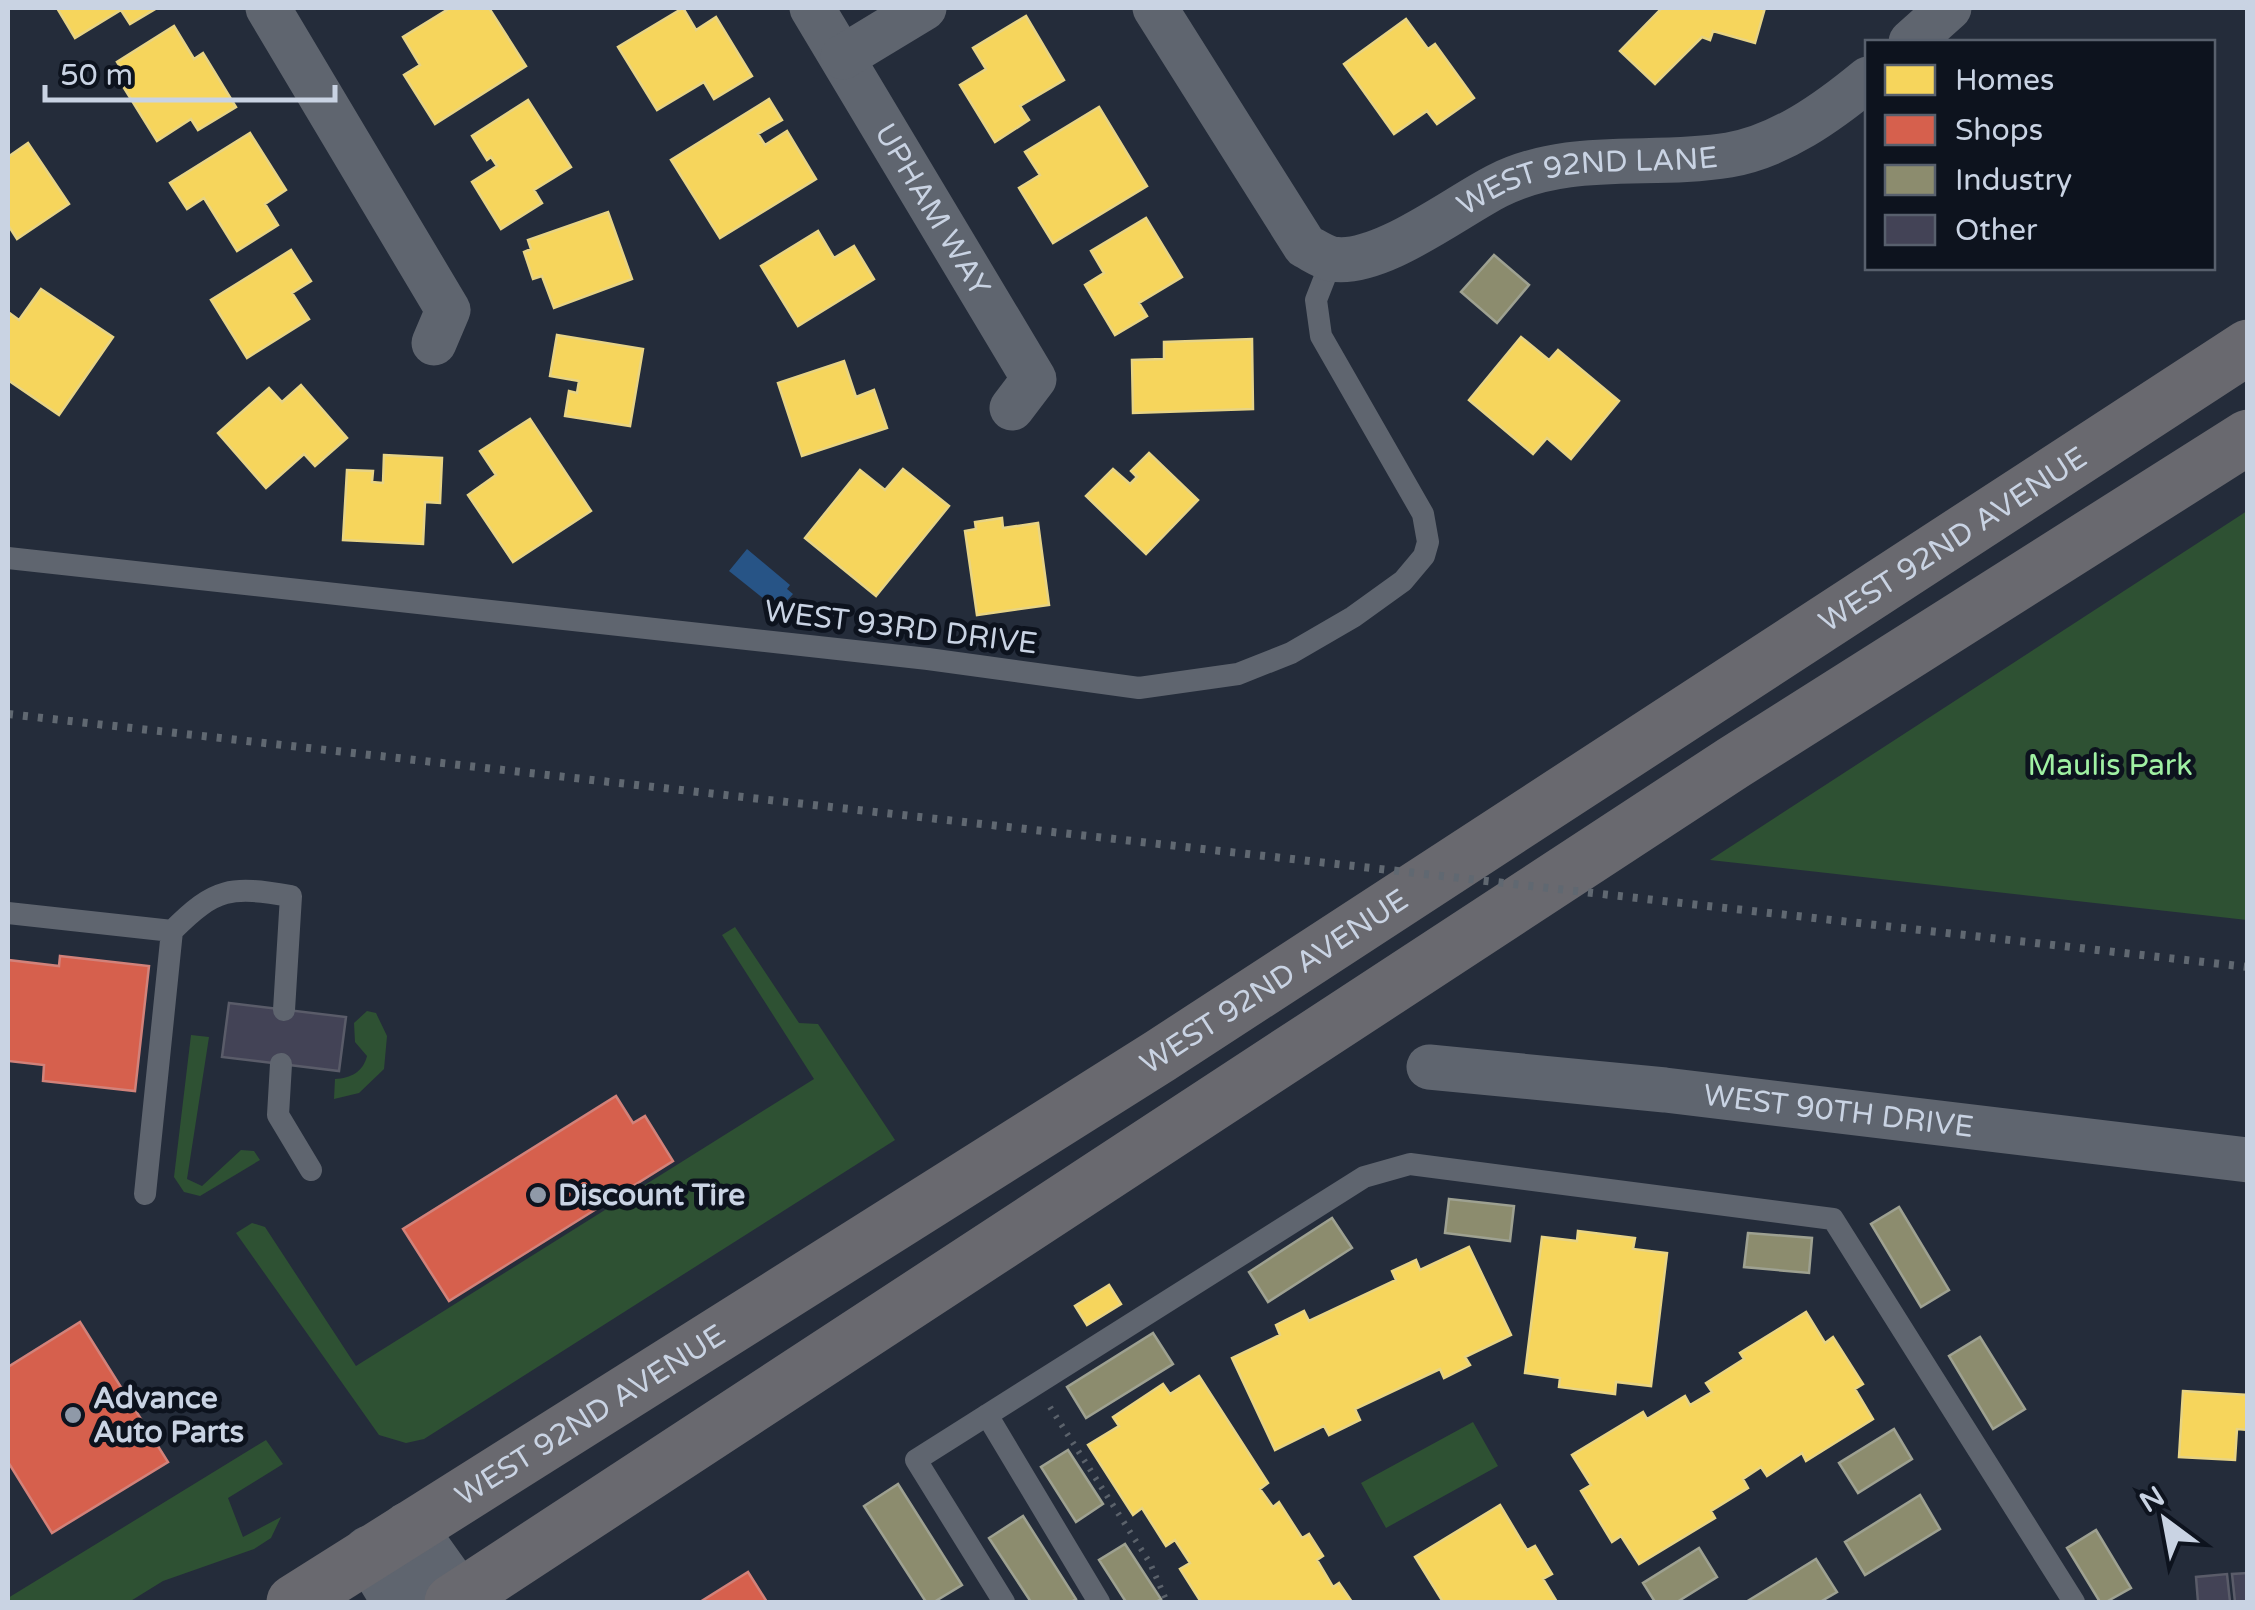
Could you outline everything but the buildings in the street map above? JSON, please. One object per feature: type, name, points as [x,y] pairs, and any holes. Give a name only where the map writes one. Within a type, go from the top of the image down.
[{"type":"main road","name":"WEST 92ND AVENUE","points":[[294,1602],[1160,1056],[2248,347]]},
{"type":"main road","points":[[457,1601],[1733,763],[2248,437]]},
{"type":"street","points":[[268,8],[448,310],[434,343]]},
{"type":"street","name":"UPHAM WAY","points":[[812,8],[1034,379],[1012,408]]},
{"type":"street","points":[[843,57],[924,8]]},
{"type":"street","points":[[1155,8],[1318,253]]},
{"type":"street","points":[[1913,40],[1949,8]]},
{"type":"street","name":"WEST 92ND LANE","points":[[1318,253],[1371,256],[1502,183],[1564,164],[1730,155],[1798,128],[1830,110],[1865,81]]},
{"type":"street","name":"WEST 90TH DRIVE","points":[[1429,1067],[1665,1090],[2248,1160]]},
{"type":"street","points":[[390,1541],[457,1601]]},
{"type":"street","points":[[390,1541],[400,1602]]},
{"type":"lane","name":"WEST 93RD DRIVE","points":[[8,558],[928,659],[1139,688],[1238,674],[1291,652],[1353,617],[1402,581],[1424,556],[1428,542],[1423,514],[1320,336],[1316,300],[1318,253]]},
{"type":"lane","points":[[144,1194],[172,930],[205,898],[240,888],[290,896],[284,1010]]},
{"type":"lane","points":[[8,912],[172,930]]},
{"type":"lane","points":[[281,1064],[278,1115],[312,1170]]},
{"type":"lane","points":[[1004,1602],[916,1460],[1364,1177],[1410,1164],[1832,1219],[2074,1602]]},
{"type":"lane","points":[[986,1416],[1100,1602]]},
{"type":"path","points":[[1036,1385],[1150,1563],[1167,1602]]},
{"type":"green space","name":"Maulis Park","points":[[2247,511],[2247,920],[1710,860]]},
{"type":"green space","points":[[735,927],[799,1023],[818,1024],[895,1140],[424,1439],[406,1443],[379,1435],[236,1233],[252,1223],[265,1227],[356,1366],[814,1079],[722,935]]},
{"type":"green space","points":[[367,1011],[376,1013],[387,1036],[384,1069],[359,1093],[334,1099],[335,1079],[356,1073],[365,1062],[367,1056],[355,1042],[354,1023]]},
{"type":"green space","points":[[191,1035],[209,1037],[187,1179],[202,1186],[241,1150],[254,1151],[260,1160],[200,1196],[184,1192],[174,1177]]},
{"type":"green space","points":[[1473,1422],[1498,1466],[1386,1528],[1361,1483]]},
{"type":"green space","points":[[266,1440],[283,1464],[228,1498],[243,1537],[281,1517],[271,1538],[254,1549],[163,1581],[129,1602],[8,1602],[8,1598]]},
{"type":"water","points":[[747,549],[790,585],[787,589],[793,594],[784,604],[779,600],[774,607],[729,571]]},
{"type":"railway","points":[[8,714],[2248,967]]},
{"type":"place","name":"Discount Tire","points":[[538,1195]]},
{"type":"place","name":"Advance Auto Parts","points":[[73,1415]]}]
